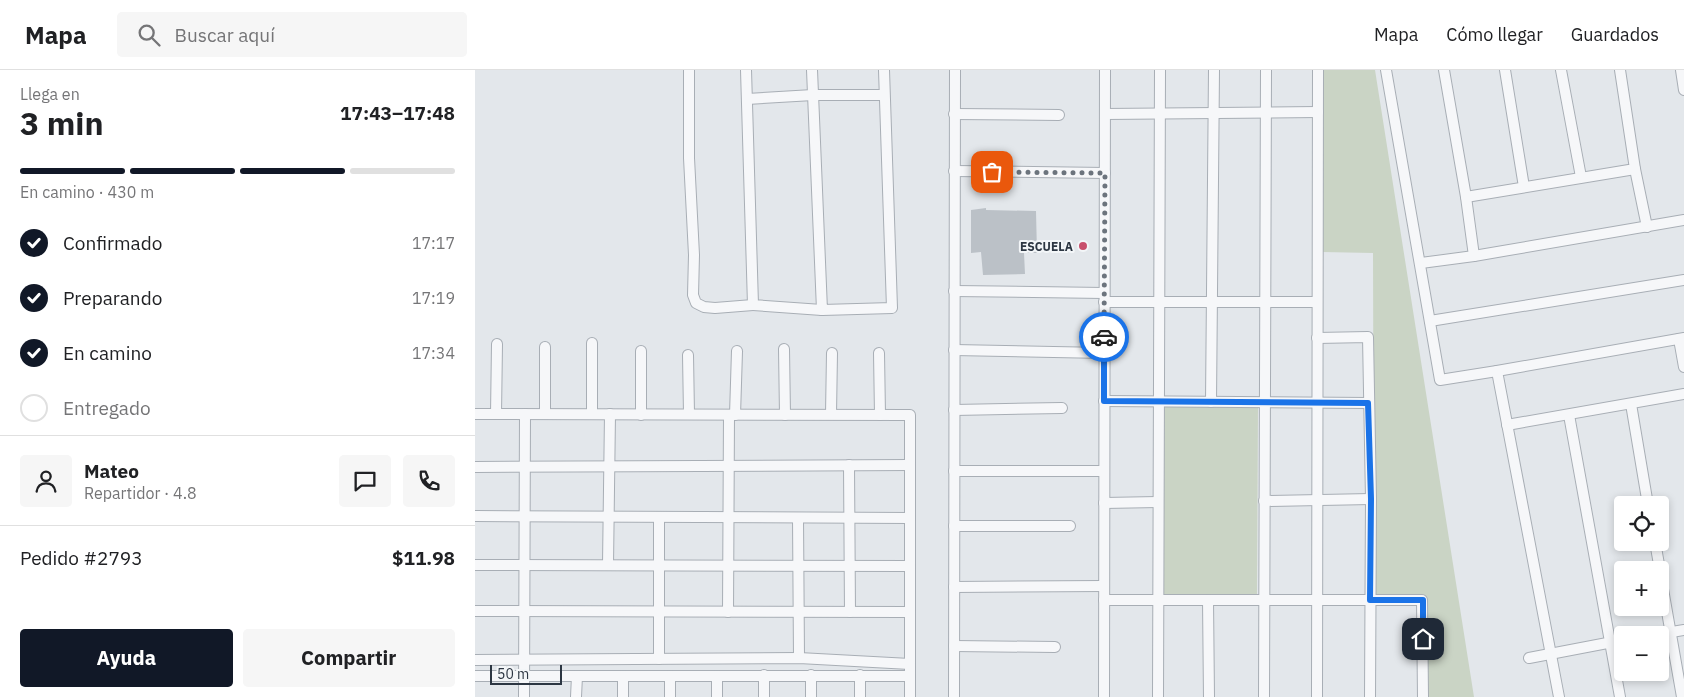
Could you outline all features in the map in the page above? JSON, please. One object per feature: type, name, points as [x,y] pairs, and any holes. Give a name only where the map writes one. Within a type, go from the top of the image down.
[{"type":"street","points":[[689,70],[689,158],[694,255],[693,295],[697,303],[704,307],[715,308],[753,305],[822,310],[891,308],[883,70]]},
{"type":"street","points":[[746,70],[753,305]]},
{"type":"street","points":[[813,70],[822,310]]},
{"type":"street","points":[[954,697],[955,70]]},
{"type":"street","points":[[1103,697],[1105,70]]},
{"type":"street","points":[[1158,697],[1159,70]]},
{"type":"street","points":[[1211,402],[1214,70]]},
{"type":"street","points":[[1264,697],[1266,70]]},
{"type":"street","points":[[1317,697],[1318,70]]},
{"type":"street","points":[[1386,70],[1421,262],[1440,380],[1682,339],[1684,366]]},
{"type":"street","points":[[1444,70],[1474,256]]},
{"type":"street","points":[[1505,70],[1524,187]]},
{"type":"street","points":[[1561,70],[1581,177]]},
{"type":"street","points":[[1620,70],[1635,169],[1647,227]]},
{"type":"street","points":[[1681,70],[1684,90]]},
{"type":"street","points":[[747,99],[813,95],[884,95]]},
{"type":"street","points":[[1105,114],[1318,112]]},
{"type":"street","points":[[955,114],[1059,115]]},
{"type":"street","points":[[1466,197],[1635,169]]},
{"type":"street","points":[[954,171],[1105,173]]},
{"type":"street","points":[[1421,262],[1474,256],[1684,220]]},
{"type":"street","points":[[1430,321],[1684,280]]},
{"type":"street","points":[[954,291],[1104,297],[1159,302],[1317,302]]},
{"type":"street","points":[[1317,338],[1368,337],[1371,499],[1370,697]]},
{"type":"street","points":[[592,343],[593,414]]},
{"type":"street","points":[[496,414],[497,344]]},
{"type":"street","points":[[545,347],[545,414]]},
{"type":"street","points":[[784,349],[785,415]]},
{"type":"street","points":[[954,350],[1104,353]]},
{"type":"street","points":[[641,351],[641,415]]},
{"type":"street","points":[[728,612],[729,466],[737,351]]},
{"type":"street","points":[[879,353],[879,415]]},
{"type":"street","points":[[688,354],[689,414]]},
{"type":"street","points":[[831,414],[832,354]]},
{"type":"street","points":[[1497,371],[1559,697]]},
{"type":"street","points":[[1507,426],[1684,394]]},
{"type":"street","points":[[1104,401],[1368,403]]},
{"type":"street","points":[[1631,404],[1646,496]]},
{"type":"street","points":[[954,410],[1062,408]]},
{"type":"street","points":[[475,414],[910,415],[910,697]]},
{"type":"street","points":[[524,697],[525,414]]},
{"type":"street","points":[[608,565],[610,414]]},
{"type":"street","points":[[1569,415],[1619,697]]},
{"type":"street","points":[[849,465],[850,612]]},
{"type":"street","points":[[475,467],[910,465]]},
{"type":"street","points":[[954,471],[1103,471]]},
{"type":"street","points":[[1264,501],[1371,499]]},
{"type":"street","points":[[1104,503],[1158,502]]},
{"type":"street","points":[[475,516],[910,518]]},
{"type":"street","points":[[659,517],[659,659]]},
{"type":"street","points":[[799,518],[799,658]]},
{"type":"street","points":[[954,526],[1070,526]]},
{"type":"street","points":[[475,565],[910,566]]},
{"type":"street","points":[[954,587],[1104,586]]},
{"type":"street","points":[[1104,600],[1423,600],[1423,697]]},
{"type":"street","points":[[1208,600],[1209,697]]},
{"type":"street","points":[[475,611],[910,612]]},
{"type":"street","points":[[1668,616],[1682,697]]},
{"type":"street","points":[[1671,632],[1684,630]]},
{"type":"street","points":[[1529,658],[1614,641]]},
{"type":"street","points":[[954,646],[1055,647]]},
{"type":"street","points":[[475,660],[799,658],[911,664]]},
{"type":"street","points":[[811,675],[811,697]]},
{"type":"street","points":[[860,675],[860,697]]},
{"type":"street","points":[[475,676],[910,676]]},
{"type":"street","points":[[576,697],[577,676]]},
{"type":"street","points":[[623,676],[623,697]]},
{"type":"street","points":[[669,676],[669,697]]},
{"type":"street","points":[[717,676],[717,697]]},
{"type":"street","points":[[764,676],[764,697]]},
{"type":"green space","points":[[1321,70],[1375,70],[1474,697],[1426,697],[1426,597],[1374,597],[1373,253],[1322,252]]},
{"type":"green space","points":[[1163,406],[1258,408],[1257,596],[1163,596]]},
{"type":"building","points":[[986,208],[986,210],[1036,211],[1037,253],[1024,253],[1025,274],[983,275],[981,252],[971,253],[971,210]]},
{"type":"way so far","points":[[992,172],[1105,173],[1104,337]]},
{"type":"place","name":"ESCUELA","points":[[1083,246]]},
{"type":"route","points":[[1104,337],[1104,401],[1368,403],[1371,499],[1370,600],[1423,600],[1423,639]]}]
